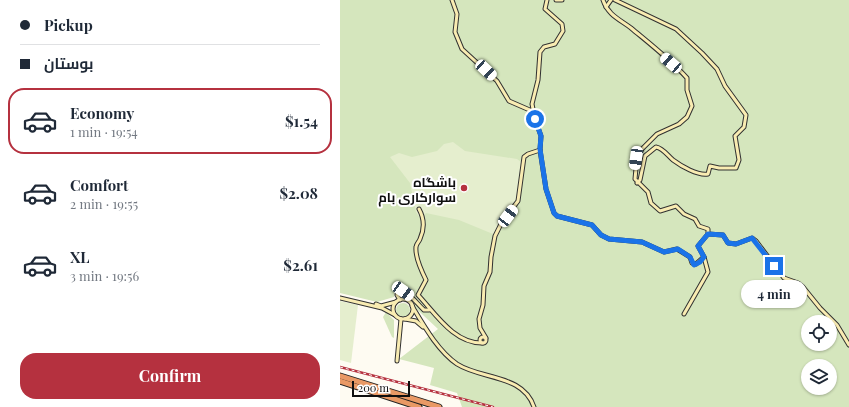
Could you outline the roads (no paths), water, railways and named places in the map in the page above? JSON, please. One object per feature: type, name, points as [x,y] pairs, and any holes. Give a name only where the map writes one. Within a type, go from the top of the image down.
[{"type":"highway","points":[[340,376],[438,407]]},
{"type":"highway","points":[[340,381],[419,407]]},
{"type":"highway","points":[[340,384],[360,388]]},
{"type":"street","points":[[452,0],[457,14],[455,32],[462,49],[497,81],[509,101],[532,111]]},
{"type":"street","points":[[547,0],[545,9],[562,24],[563,31],[555,44],[544,47],[540,52],[538,80],[532,98],[532,111],[541,136],[540,150],[546,189],[554,213],[557,216],[592,225],[601,235],[609,239],[642,242],[664,252],[678,249],[690,257],[694,265],[700,262],[704,257]]},
{"type":"street","points":[[556,0],[562,0]]},
{"type":"street","points":[[603,0],[613,16],[629,27],[687,78],[687,90],[692,106],[690,112],[683,121],[657,134],[638,154],[635,174],[637,183],[648,192],[651,203],[660,211],[676,206],[684,214],[695,219],[699,226],[707,227],[708,234],[698,246],[704,257],[708,272],[684,314]]},
{"type":"street","points":[[606,7],[611,0]]},
{"type":"street","points":[[615,0],[676,29],[717,69],[725,86],[746,115],[744,127],[735,136],[739,160],[736,168],[719,168],[710,166],[708,174],[702,174],[674,161],[662,150],[656,147],[645,156],[640,180],[637,183]]},
{"type":"street","points":[[485,341],[479,319],[484,300],[484,286],[490,272],[491,256],[495,236],[502,222],[518,201],[524,157],[540,150]]},
{"type":"street","points":[[419,209],[424,222],[416,249],[421,270],[426,280],[418,295],[430,310],[453,332],[474,343],[485,341]]},
{"type":"street","points":[[708,234],[723,235],[728,243],[736,244],[752,238],[756,241],[784,278],[798,283],[803,287],[820,308],[837,325],[849,345]]},
{"type":"street","points":[[399,301],[396,295],[398,290],[403,291],[414,299],[424,310],[430,310]]},
{"type":"street","points":[[340,297],[381,306],[399,301],[409,301],[442,349],[452,360],[466,369],[490,378]]},
{"type":"street","points":[[340,297],[382,308],[403,319],[416,321],[422,325],[450,360],[472,373],[506,381],[516,386],[527,396],[533,407]]},
{"type":"street","points":[[396,316],[394,310],[399,301]]},
{"type":"street","points":[[397,361],[403,319],[411,314],[412,306]]},
{"type":"street","points":[[474,343],[481,338],[482,332]]},
{"type":"street","points":[[481,338],[485,341]]},
{"type":"street","points":[[481,338],[485,341]]},
{"type":"railway","points":[[340,367],[493,407]]},
{"type":"place","name":"باشگاه سوارکاری بام","points":[[464,188]]}]
